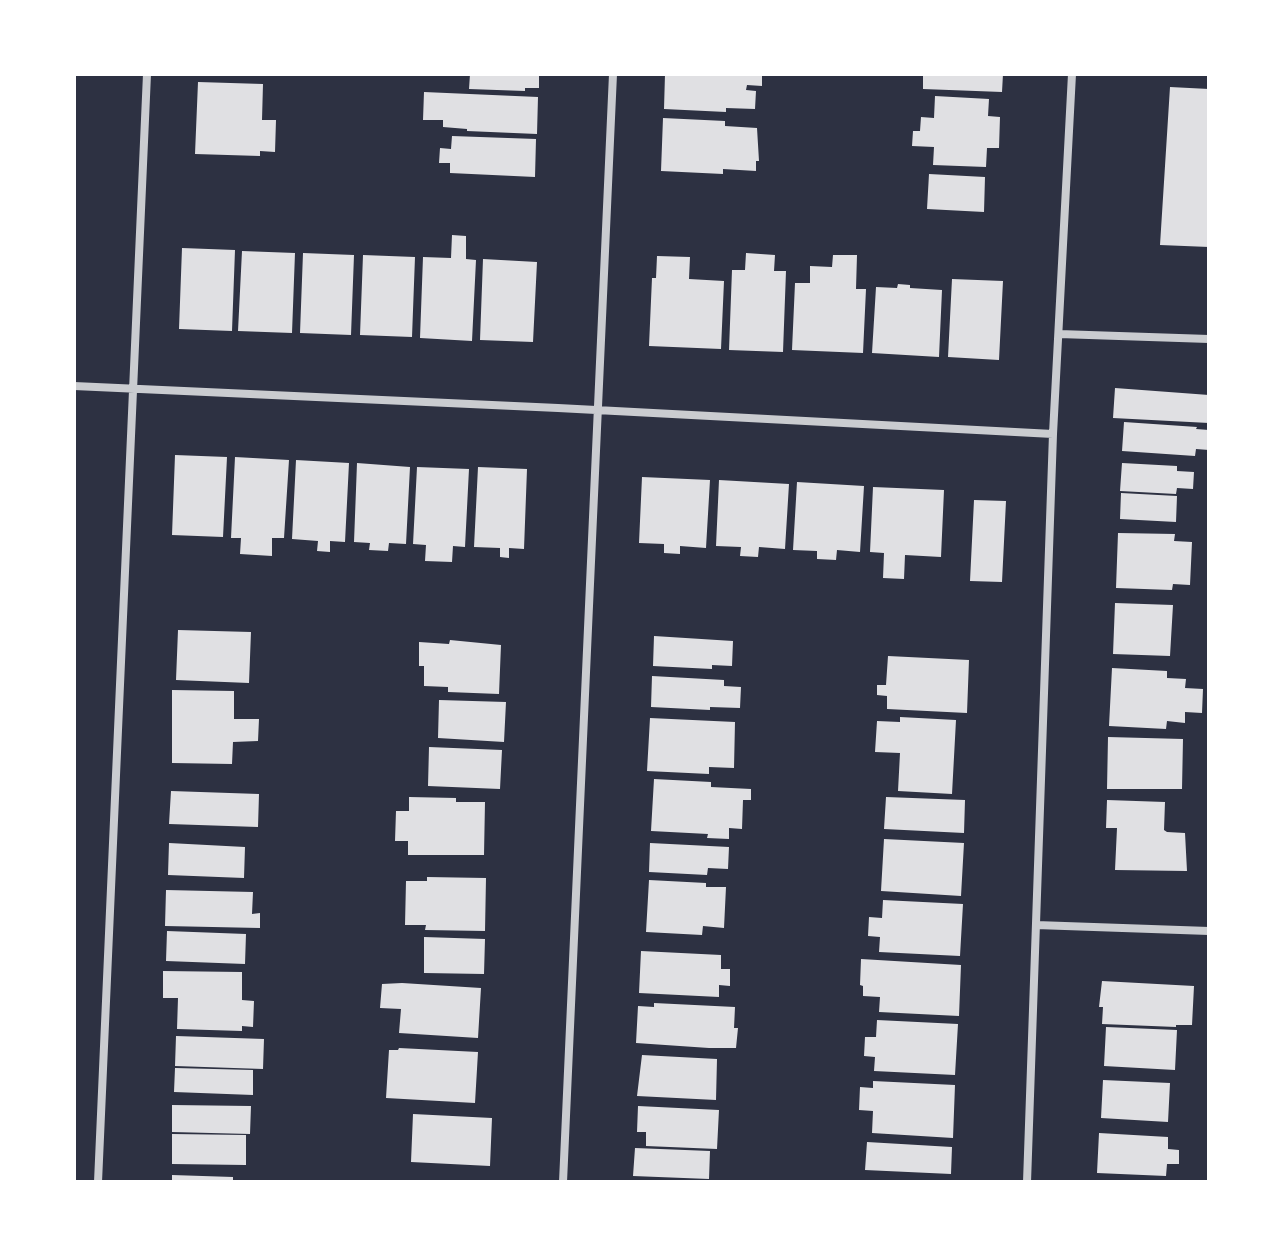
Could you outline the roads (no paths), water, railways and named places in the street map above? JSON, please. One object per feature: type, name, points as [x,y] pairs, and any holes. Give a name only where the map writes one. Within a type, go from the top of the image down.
[{"type":"street","points":[[98,1182],[147,74]]},
{"type":"street","points":[[563,1182],[613,74]]},
{"type":"street","points":[[1027,1182],[1053,434],[1072,74]]},
{"type":"street","points":[[1059,334],[1209,339]]},
{"type":"street","points":[[74,386],[1053,434]]},
{"type":"street","points":[[1036,925],[1209,931]]}]
